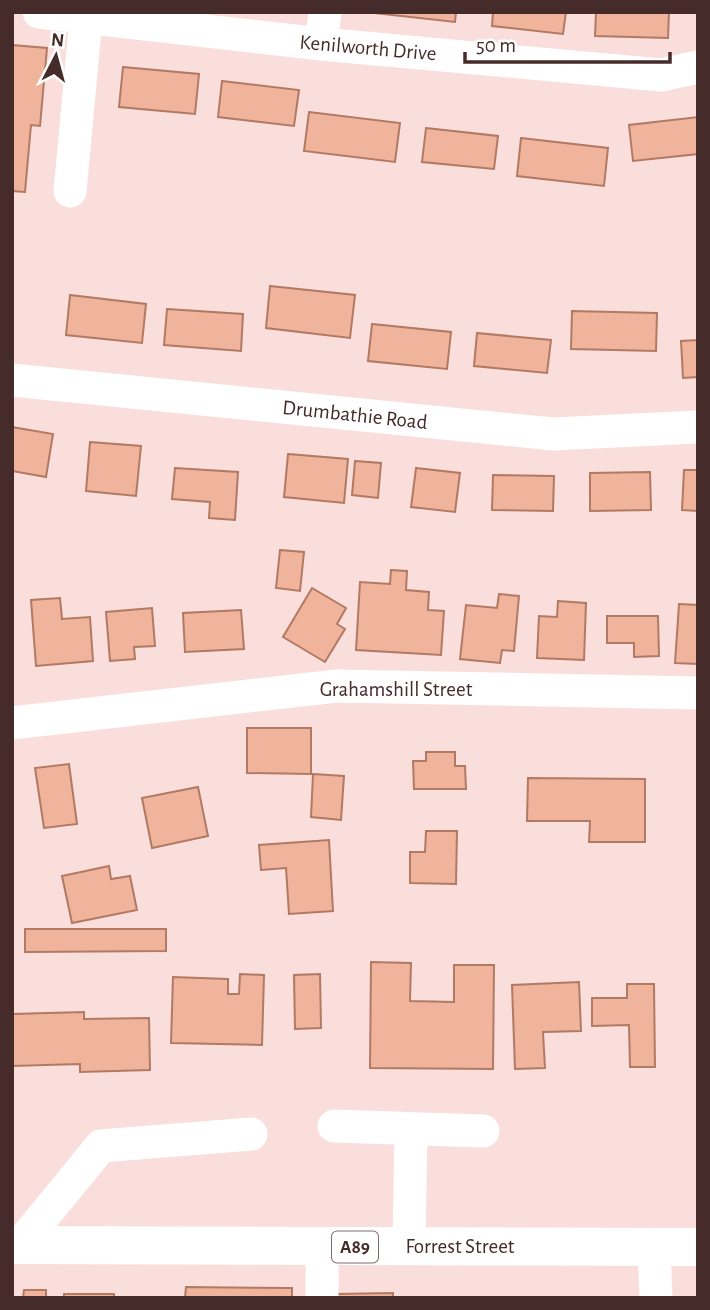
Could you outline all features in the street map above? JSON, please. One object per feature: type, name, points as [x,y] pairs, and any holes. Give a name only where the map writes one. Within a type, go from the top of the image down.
[{"type":"main road","name":"Forrest Street","points":[[16,1245],[698,1247]]},
{"type":"street","name":"Kenilworth Drive","points":[[58,14],[323,28],[661,75],[698,67]]},
{"type":"street","points":[[58,14],[70,191]]},
{"type":"street","name":"Drumbathie Road","points":[[12,380],[553,434],[698,428]]},
{"type":"street","name":"Grahamshill Street","points":[[12,723],[337,686],[698,693]]},
{"type":"street","points":[[334,1126],[483,1131]]},
{"type":"street","points":[[409,1246],[411,1130]]},
{"type":"street","points":[[16,1245],[101,1146],[251,1134]]},
{"type":"street","points":[[322,1247],[322,1298]]},
{"type":"street","points":[[654,1247],[656,1298]]},
{"type":"building","points":[[365,12],[456,12],[455,22]]},
{"type":"building","points":[[493,12],[566,12],[563,34],[492,26]]},
{"type":"building","points":[[596,12],[669,12],[668,38],[595,36]]},
{"type":"building","points":[[12,45],[47,48],[40,126],[31,125],[25,192],[12,191]]},
{"type":"building","points":[[123,67],[199,74],[195,114],[119,107]]},
{"type":"building","points":[[222,81],[299,90],[294,126],[218,117]]},
{"type":"building","points":[[309,112],[400,123],[395,162],[304,151]]},
{"type":"building","points":[[698,117],[698,154],[633,161],[629,125]]},
{"type":"building","points":[[426,128],[498,136],[494,169],[422,162]]},
{"type":"building","points":[[521,138],[608,148],[604,186],[517,176]]},
{"type":"building","points":[[270,286],[355,295],[350,338],[266,328]]},
{"type":"building","points":[[70,295],[146,304],[142,343],[66,335]]},
{"type":"building","points":[[167,309],[243,314],[241,351],[164,345]]},
{"type":"building","points":[[572,311],[657,313],[656,351],[571,349]]},
{"type":"building","points":[[372,324],[451,332],[447,369],[368,361]]},
{"type":"building","points":[[477,333],[551,340],[547,373],[474,366]]},
{"type":"building","points":[[698,340],[698,377],[683,378],[681,341]]},
{"type":"building","points":[[12,427],[53,434],[46,477],[12,471]]},
{"type":"building","points":[[90,442],[141,446],[136,496],[86,491]]},
{"type":"building","points":[[288,454],[348,459],[344,503],[284,497]]},
{"type":"building","points":[[355,461],[381,463],[378,498],[352,495]]},
{"type":"building","points":[[175,468],[238,472],[235,520],[209,518],[210,502],[172,499]]},
{"type":"building","points":[[416,468],[460,473],[455,512],[411,507]]},
{"type":"building","points":[[684,470],[698,470],[698,511],[682,510]]},
{"type":"building","points":[[650,472],[651,510],[590,511],[590,473]]},
{"type":"building","points":[[493,475],[554,476],[553,511],[492,510]]},
{"type":"building","points":[[280,550],[304,552],[300,591],[276,588]]},
{"type":"building","points":[[391,570],[407,571],[406,590],[429,592],[428,610],[444,611],[441,655],[356,650],[360,582],[390,584]]},
{"type":"building","points":[[312,588],[346,608],[337,624],[345,629],[325,662],[283,637]]},
{"type":"building","points":[[499,594],[519,596],[514,651],[502,650],[500,663],[460,659],[466,605],[497,608]]},
{"type":"building","points":[[60,598],[62,619],[90,617],[93,661],[36,666],[31,600]]},
{"type":"building","points":[[558,601],[586,603],[584,660],[537,658],[539,616],[557,617]]},
{"type":"building","points":[[679,604],[698,605],[698,664],[675,663]]},
{"type":"building","points":[[152,608],[155,646],[134,647],[135,659],[110,661],[106,612]]},
{"type":"building","points":[[241,610],[244,649],[185,652],[183,613]]},
{"type":"building","points":[[607,616],[658,616],[659,656],[634,657],[634,643],[607,643]]},
{"type":"building","points":[[247,728],[311,728],[311,774],[247,773]]},
{"type":"building","points":[[426,752],[455,752],[455,766],[465,766],[466,789],[414,789],[413,761],[426,761]]},
{"type":"building","points":[[69,764],[77,824],[44,828],[35,768]]},
{"type":"building","points":[[313,774],[344,776],[341,820],[311,817]]},
{"type":"building","points":[[528,778],[645,779],[645,842],[589,842],[590,821],[527,821]]},
{"type":"building","points":[[198,787],[208,836],[152,848],[142,798]]},
{"type":"building","points":[[426,831],[457,831],[456,884],[410,883],[410,852],[425,852]]},
{"type":"building","points":[[329,840],[333,911],[289,914],[286,868],[261,870],[259,845]]},
{"type":"building","points":[[109,866],[111,879],[130,876],[137,910],[72,923],[62,876]]},
{"type":"building","points":[[25,929],[166,929],[166,951],[25,952]]},
{"type":"building","points":[[371,962],[411,963],[410,1001],[454,1002],[454,965],[494,965],[493,1069],[370,1068]]},
{"type":"building","points":[[240,974],[264,975],[262,1045],[171,1043],[173,977],[228,979],[228,994],[239,994]]},
{"type":"building","points":[[320,974],[321,1028],[295,1029],[294,975]]},
{"type":"building","points":[[579,982],[581,1031],[543,1032],[545,1068],[515,1069],[512,985]]},
{"type":"building","points":[[627,984],[654,984],[655,1067],[630,1067],[629,1025],[592,1026],[592,998],[627,998]]},
{"type":"building","points":[[84,1012],[84,1019],[149,1018],[150,1070],[80,1072],[80,1064],[12,1066],[12,1014]]},
{"type":"building","points":[[186,1287],[292,1288],[292,1298],[185,1298]]},
{"type":"building","points":[[24,1290],[46,1290],[46,1298],[23,1298]]},
{"type":"building","points":[[393,1293],[393,1298],[335,1298],[335,1294]]},
{"type":"building","points":[[64,1294],[114,1294],[114,1298],[64,1298]]}]
